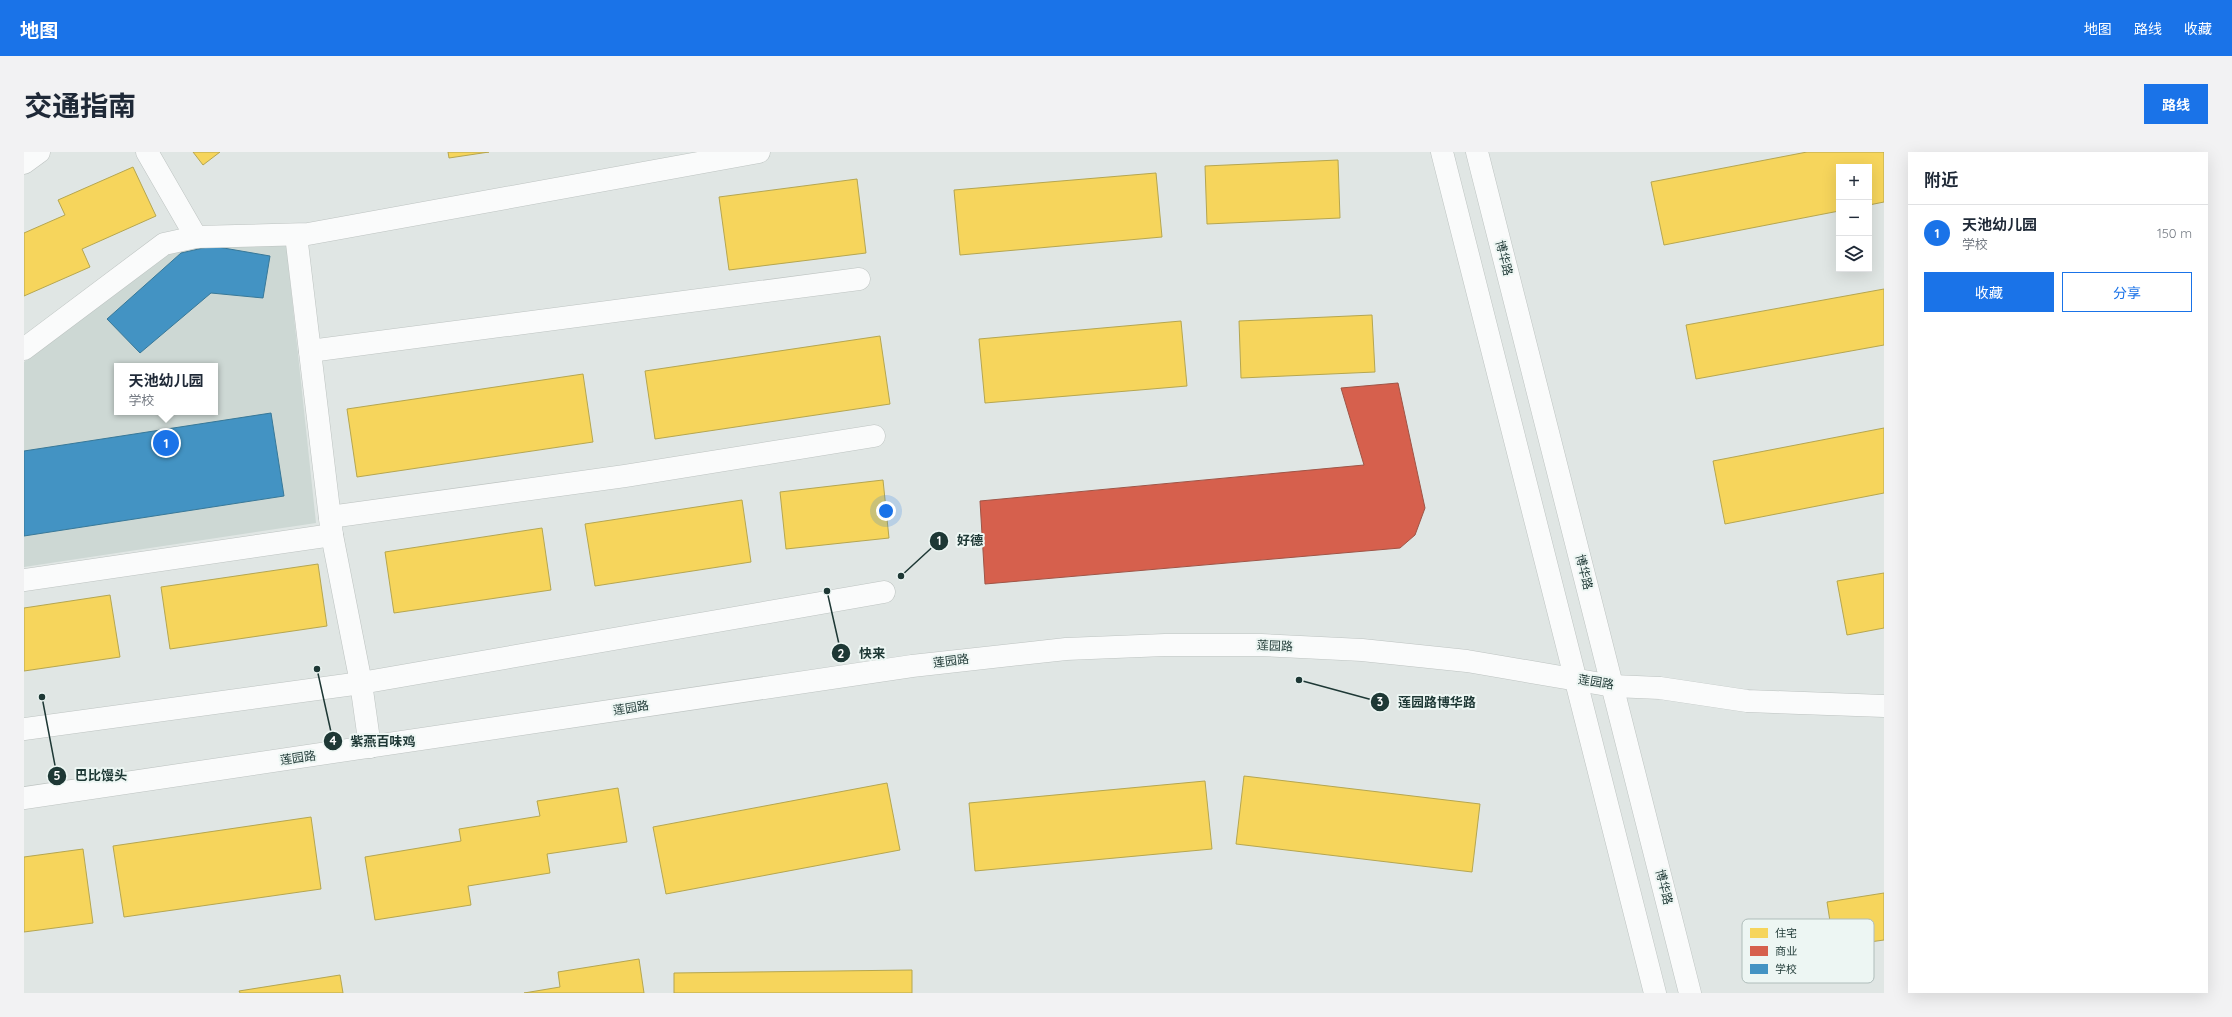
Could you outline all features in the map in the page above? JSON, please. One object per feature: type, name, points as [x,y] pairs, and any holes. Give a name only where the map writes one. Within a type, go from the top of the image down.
[{"type":"street","points":[[24,163],[39,152]]},
{"type":"street","points":[[147,152],[196,237]]},
{"type":"street","points":[[24,349],[164,244],[196,237],[296,235],[436,212],[760,152]]},
{"type":"street","points":[[1442,152],[1655,993]]},
{"type":"street","name":"博华路","points":[[1477,152],[1690,993]]},
{"type":"street","points":[[296,235],[331,526],[362,684],[370,747]]},
{"type":"street","points":[[310,351],[859,279]]},
{"type":"street","points":[[24,580],[625,476],[874,436]]},
{"type":"street","points":[[24,729],[362,684],[884,592]]},
{"type":"street","name":"莲园路","points":[[24,798],[912,666],[1066,650],[1165,645],[1261,645],[1362,650],[1467,661],[1613,686],[1660,688],[1747,701],[1884,706]]},
{"type":"shaded area","points":[[286,242],[316,523],[24,567],[24,362],[162,256],[199,245]]},
{"type":"building: 住宅","points":[[193,152],[220,152],[203,165]]},
{"type":"building: 住宅","points":[[448,152],[489,152],[449,158]]},
{"type":"building: 住宅","points":[[1807,152],[1884,152],[1884,202],[1872,204],[1872,164],[1836,164],[1836,212],[1664,245],[1651,182]]},
{"type":"building: 住宅","points":[[1338,160],[1340,218],[1207,224],[1205,166]]},
{"type":"building: 住宅","points":[[133,167],[156,216],[82,249],[90,267],[24,296],[24,233],[65,215],[58,200]]},
{"type":"building: 住宅","points":[[1156,173],[1162,237],[960,255],[954,190]]},
{"type":"building: 住宅","points":[[857,179],[866,253],[729,270],[719,197]]},
{"type":"building: 住宅","points":[[1884,289],[1884,345],[1696,379],[1686,325]]},
{"type":"building: 住宅","points":[[1372,315],[1375,372],[1241,378],[1239,321]]},
{"type":"building: 住宅","points":[[1181,321],[1187,386],[985,403],[979,339]]},
{"type":"building: 住宅","points":[[880,336],[890,404],[655,439],[645,371]]},
{"type":"building: 住宅","points":[[583,374],[593,442],[357,477],[347,409]]},
{"type":"building: 住宅","points":[[1884,428],[1884,493],[1725,524],[1713,461]]},
{"type":"building: 住宅","points":[[883,480],[889,538],[786,549],[780,492]]},
{"type":"building: 住宅","points":[[742,500],[751,562],[595,586],[585,524]]},
{"type":"building: 住宅","points":[[542,528],[551,590],[394,613],[385,552]]},
{"type":"building: 住宅","points":[[318,564],[327,626],[170,649],[161,587]]},
{"type":"building: 住宅","points":[[1884,573],[1884,628],[1847,635],[1837,581]]},
{"type":"building: 住宅","points":[[110,595],[120,657],[24,671],[24,608]]},
{"type":"building: 住宅","points":[[1244,776],[1480,804],[1472,872],[1236,844]]},
{"type":"building: 住宅","points":[[1205,781],[1212,849],[975,871],[969,803]]},
{"type":"building: 住宅","points":[[887,783],[900,850],[666,894],[653,827]]},
{"type":"building: 住宅","points":[[618,788],[627,842],[547,854],[550,873],[468,886],[471,905],[375,920],[365,857],[461,841],[459,829],[540,816],[537,801]]},
{"type":"building: 住宅","points":[[311,817],[321,889],[124,917],[113,846]]},
{"type":"building: 住宅","points":[[83,849],[93,923],[24,932],[24,857]]},
{"type":"building: 住宅","points":[[1884,893],[1884,940],[1874,941],[1874,919],[1830,919],[1827,902]]},
{"type":"building: 住宅","points":[[639,959],[644,993],[524,993],[560,987],[558,972]]},
{"type":"building: 住宅","points":[[912,970],[912,993],[674,993],[674,973]]},
{"type":"building: 住宅","points":[[340,975],[343,993],[240,993],[239,991]]},
{"type":"building: 商业","points":[[1398,383],[1425,508],[1415,535],[1400,548],[985,584],[980,501],[1364,465],[1341,388]]},
{"type":"building: 学校","points":[[212,246],[270,256],[263,298],[211,293],[140,353],[107,319],[181,253]]},
{"type":"building: 学校","points":[[271,413],[284,496],[24,536],[24,451]]},
{"type":"place","name":"天池幼儿园","points":[[166,443]]},
{"type":"place","name":"好德","points":[[901,576]]},
{"type":"place","name":"快来","points":[[827,591]]},
{"type":"place","name":"紫燕百味鸡","points":[[317,669]]},
{"type":"place","name":"莲园路博华路","points":[[1299,680]]},
{"type":"place","name":"巴比馒头","points":[[42,697]]}]
